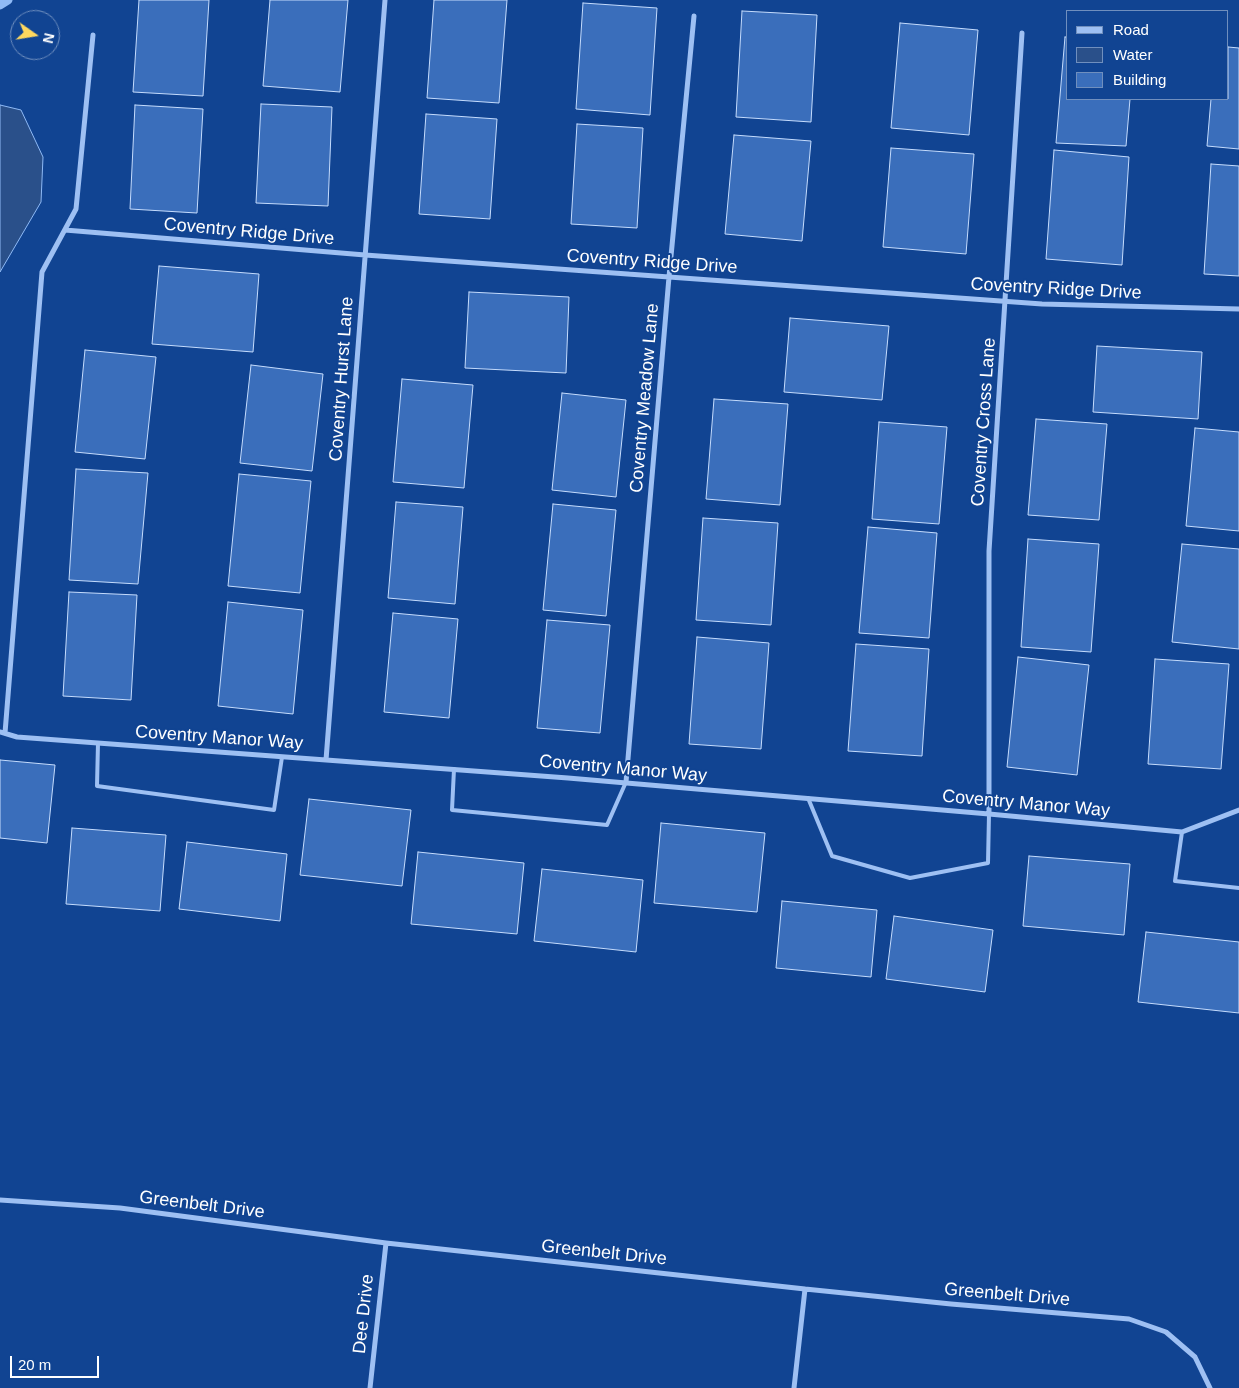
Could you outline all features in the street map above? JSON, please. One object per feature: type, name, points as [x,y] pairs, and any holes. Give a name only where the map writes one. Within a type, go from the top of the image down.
[{"type":"street","name":"Coventry Hurst Lane","points":[[326,760],[385,0]]},
{"type":"street","name":"Coventry Meadow Lane","points":[[626,782],[669,277],[694,16]]},
{"type":"street","name":"Coventry Cross Lane","points":[[989,814],[990,551],[1022,33]]},
{"type":"street","points":[[2,733],[42,272],[76,208],[93,35]]},
{"type":"street","name":"Coventry Ridge Drive","points":[[65,230],[365,255],[1042,304],[1239,309]]},
{"type":"street","name":"Coventry Manor Way","points":[[2,733],[17,737],[626,782],[1182,832],[1239,810]]},
{"type":"street","name":"Greenbelt Drive","points":[[0,1200],[120,1208],[386,1243],[805,1290],[1129,1319],[1166,1332],[1195,1357],[1210,1388]]},
{"type":"street","name":"Dee Drive","points":[[370,1388],[386,1243]]},
{"type":"street","points":[[794,1388],[805,1290]]},
{"type":"lane","points":[[98,743],[97,786],[274,810],[282,756]]},
{"type":"lane","points":[[454,769],[452,810],[607,825],[626,782]]},
{"type":"lane","points":[[808,798],[832,856],[910,878],[988,863],[989,814]]},
{"type":"lane","points":[[1182,832],[1175,881],[1239,888]]},
{"type":"water","points":[[0,105],[21,110],[43,157],[41,202],[0,272]]},
{"type":"building","points":[[139,0],[209,0],[203,96],[133,92]]},
{"type":"building","points":[[270,0],[348,0],[340,92],[263,86]]},
{"type":"building","points":[[434,0],[507,0],[499,103],[427,98]]},
{"type":"building","points":[[583,3],[657,8],[650,115],[576,109]]},
{"type":"building","points":[[742,11],[817,15],[811,122],[736,117]]},
{"type":"building","points":[[900,23],[978,30],[969,135],[891,128]]},
{"type":"building","points":[[1066,37],[1066,100],[1130,100],[1126,146],[1056,143]]},
{"type":"building","points":[[1229,47],[1239,48],[1239,149],[1207,146],[1211,100],[1229,100]]},
{"type":"building","points":[[261,104],[332,107],[328,206],[256,203]]},
{"type":"building","points":[[135,105],[203,109],[197,213],[130,209]]},
{"type":"building","points":[[426,114],[497,119],[490,219],[419,214]]},
{"type":"building","points":[[577,124],[643,128],[637,228],[571,224]]},
{"type":"building","points":[[734,135],[811,141],[802,241],[725,234]]},
{"type":"building","points":[[891,148],[974,154],[966,254],[883,247]]},
{"type":"building","points":[[1054,150],[1129,157],[1122,265],[1046,259]]},
{"type":"building","points":[[1211,164],[1239,166],[1239,276],[1204,274]]},
{"type":"building","points":[[159,266],[259,274],[253,352],[152,344]]},
{"type":"building","points":[[469,292],[569,297],[566,373],[465,368]]},
{"type":"building","points":[[790,318],[889,326],[882,400],[784,392]]},
{"type":"building","points":[[1097,346],[1202,352],[1198,419],[1093,412]]},
{"type":"building","points":[[85,350],[156,357],[145,459],[75,452]]},
{"type":"building","points":[[251,365],[323,374],[312,471],[240,463]]},
{"type":"building","points":[[402,379],[473,385],[464,488],[393,482]]},
{"type":"building","points":[[562,393],[626,400],[616,497],[552,490]]},
{"type":"building","points":[[714,399],[788,404],[780,505],[706,499]]},
{"type":"building","points":[[1036,419],[1107,424],[1099,520],[1028,515]]},
{"type":"building","points":[[879,422],[947,427],[939,524],[872,519]]},
{"type":"building","points":[[1195,428],[1239,432],[1239,531],[1186,526]]},
{"type":"building","points":[[76,469],[148,473],[138,584],[69,580]]},
{"type":"building","points":[[239,474],[311,481],[300,593],[228,586]]},
{"type":"building","points":[[396,502],[463,507],[455,604],[388,598]]},
{"type":"building","points":[[553,504],[616,510],[606,616],[543,610]]},
{"type":"building","points":[[703,518],[778,523],[771,625],[696,620]]},
{"type":"building","points":[[868,527],[937,533],[929,638],[859,633]]},
{"type":"building","points":[[1028,539],[1099,544],[1091,652],[1021,647]]},
{"type":"building","points":[[1182,544],[1239,549],[1239,649],[1172,642]]},
{"type":"building","points":[[69,592],[137,595],[131,700],[63,696]]},
{"type":"building","points":[[228,602],[303,610],[293,714],[218,706]]},
{"type":"building","points":[[393,613],[458,619],[449,718],[384,712]]},
{"type":"building","points":[[547,620],[610,625],[600,733],[537,728]]},
{"type":"building","points":[[697,637],[769,643],[761,749],[689,744]]},
{"type":"building","points":[[856,644],[929,649],[922,756],[848,751]]},
{"type":"building","points":[[1018,657],[1089,665],[1077,775],[1007,767]]},
{"type":"building","points":[[1155,659],[1229,664],[1221,769],[1148,764]]},
{"type":"building","points":[[0,760],[55,765],[47,843],[0,838]]},
{"type":"building","points":[[309,799],[411,810],[402,886],[300,875]]},
{"type":"building","points":[[661,823],[765,833],[757,912],[654,903]]},
{"type":"building","points":[[72,828],[166,835],[160,911],[66,904]]},
{"type":"building","points":[[187,842],[287,854],[280,921],[179,909]]},
{"type":"building","points":[[418,852],[524,863],[517,934],[411,924]]},
{"type":"building","points":[[1029,856],[1130,864],[1124,935],[1023,926]]},
{"type":"building","points":[[542,869],[643,880],[636,952],[534,941]]},
{"type":"building","points":[[782,901],[877,910],[871,977],[776,968]]},
{"type":"building","points":[[894,916],[993,930],[985,992],[886,979]]},
{"type":"building","points":[[1146,932],[1239,942],[1239,1013],[1138,1002]]},
{"type":"waterway","points":[[0,5],[8,0]]}]
